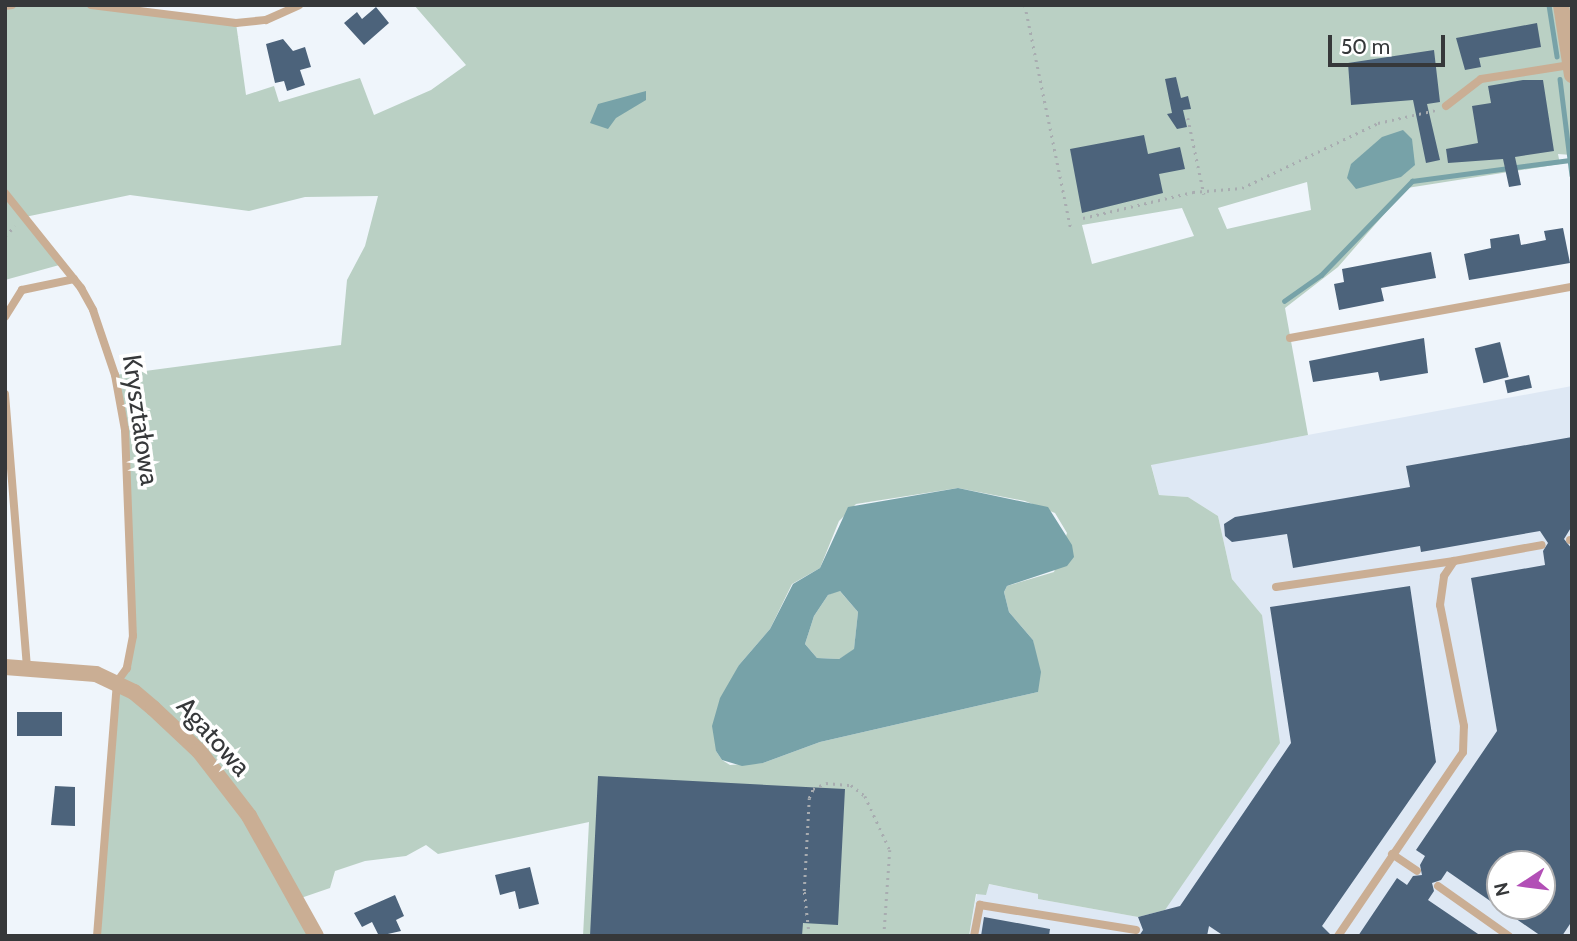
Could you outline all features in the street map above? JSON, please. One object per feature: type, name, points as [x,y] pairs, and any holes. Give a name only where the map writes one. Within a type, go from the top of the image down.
[{"type":"street","points":[[1561,5],[1571,70]]},
{"type":"street","name":"Agatowa","points":[[5,667],[82,671],[117,682],[173,725],[225,783],[272,853],[316,936]]},
{"type":"lane","points":[[5,6],[12,5]]},
{"type":"lane","points":[[91,5],[236,23],[266,20],[299,5]]},
{"type":"lane","points":[[1446,106],[1481,79],[1571,70]]},
{"type":"lane","name":"Kryształowa","points":[[5,193],[74,279],[106,342],[125,430],[132,636],[127,668],[117,682],[97,936]]},
{"type":"lane","points":[[5,317],[22,290],[74,279]]},
{"type":"lane","points":[[1290,338],[1572,287]]},
{"type":"lane","points":[[5,394],[27,667]]},
{"type":"lane","points":[[1276,587],[1542,545]]},
{"type":"lane","points":[[1338,936],[1462,752],[1464,726],[1440,605],[1444,576],[1454,561]]},
{"type":"lane","points":[[1392,854],[1417,871]]},
{"type":"lane","points":[[1438,886],[1509,936]]},
{"type":"lane","points":[[974,936],[980,905],[1136,930]]},
{"type":"path","points":[[1025,5],[1071,230]]},
{"type":"path","points":[[1083,219],[1193,192],[1204,194],[1242,188],[1378,122],[1446,106]]},
{"type":"path","points":[[1188,118],[1204,194]]},
{"type":"path","points":[[809,936],[804,891],[809,798],[813,789],[826,783],[851,785],[865,796],[890,850],[884,936]]},
{"type":"shaded area","points":[[1572,386],[1572,936],[969,936],[977,893],[988,884],[1038,894],[1038,899],[1138,917],[1165,910],[1262,615],[1232,579],[1218,516],[1188,497],[1159,495],[1151,464]]},
{"type":"green space","points":[[5,5],[91,5],[236,23],[246,95],[274,86],[279,102],[360,78],[374,115],[431,90],[466,65],[414,5],[1572,5],[1572,155],[1558,154],[1560,164],[1407,188],[1338,267],[1285,308],[1308,435],[1151,465],[1159,495],[1188,497],[1218,516],[1232,579],[1262,615],[1280,743],[1165,910],[1138,917],[1038,899],[1038,894],[989,884],[986,895],[976,894],[969,936],[583,936],[589,822],[438,854],[426,845],[406,856],[365,861],[335,871],[330,888],[298,899],[316,936],[97,936],[117,682],[130,654],[128,471],[115,375],[341,345],[347,280],[365,246],[378,196],[305,197],[249,211],[130,195],[25,217],[63,264],[5,280]],"holes":[[[1307,182],[1311,210],[1227,229],[1218,208]],[[1182,208],[1194,236],[1092,264],[1082,225]],[[958,488],[1025,501],[1055,513],[1067,533],[1054,572],[1007,586],[1004,592],[1009,612],[1033,640],[1038,692],[820,742],[763,763],[730,765],[722,760],[716,751],[739,665],[770,629],[792,584],[820,568],[839,521],[856,504]]]},
{"type":"green space","points":[[839,590],[858,612],[854,650],[839,659],[817,658],[805,644],[814,616],[828,595]]},
{"type":"water","points":[[646,91],[646,100],[616,118],[608,129],[590,123],[598,104]]},
{"type":"water","points":[[1403,130],[1412,139],[1415,165],[1401,177],[1356,189],[1347,178],[1351,164],[1382,137]]},
{"type":"water","points":[[958,488],[1048,507],[1072,545],[1074,557],[1067,566],[1007,586],[1004,592],[1009,612],[1033,640],[1041,672],[1038,692],[820,742],[763,763],[742,766],[722,760],[716,751],[712,726],[720,698],[739,665],[770,629],[793,584],[820,568],[848,507]],"holes":[[[840,591],[858,612],[854,649],[839,659],[817,658],[805,644],[814,616],[828,595]]]},
{"type":"building","points":[[376,7],[389,23],[364,45],[344,23],[357,12],[362,19]]},
{"type":"building","points":[[1537,23],[1541,47],[1479,58],[1481,67],[1465,70],[1456,38]]},
{"type":"building","points":[[283,39],[293,51],[305,47],[311,67],[300,70],[305,85],[287,91],[284,81],[275,83],[266,44]]},
{"type":"building","points":[[1434,50],[1440,102],[1427,104],[1440,160],[1426,163],[1413,100],[1351,105],[1348,63]]},
{"type":"building","points":[[1176,77],[1181,98],[1188,96],[1191,109],[1183,110],[1187,127],[1177,129],[1167,114],[1172,113],[1165,79]]},
{"type":"building","points":[[1523,80],[1543,80],[1554,151],[1515,157],[1521,185],[1509,187],[1503,159],[1448,163],[1446,149],[1478,143],[1472,106],[1491,103],[1488,86]]},
{"type":"building","points":[[1144,135],[1148,154],[1180,147],[1185,169],[1159,174],[1163,193],[1082,213],[1070,149]]},
{"type":"building","points":[[1563,228],[1570,263],[1469,280],[1464,254],[1491,248],[1490,239],[1519,234],[1521,245],[1546,240],[1544,231]]},
{"type":"building","points":[[1431,252],[1436,278],[1381,288],[1384,301],[1339,310],[1334,284],[1344,282],[1342,269]]},
{"type":"building","points":[[1424,338],[1428,373],[1380,381],[1378,372],[1313,382],[1309,361]]},
{"type":"building","points":[[1500,342],[1509,377],[1483,383],[1475,348]]},
{"type":"building","points":[[1529,375],[1532,388],[1508,393],[1505,381]]},
{"type":"building","points":[[1572,437],[1572,526],[1564,539],[1572,549],[1572,921],[1562,936],[1541,936],[1518,920],[1556,920],[1556,850],[1486,850],[1486,898],[1447,871],[1441,880],[1432,883],[1434,891],[1428,900],[1481,936],[1358,936],[1397,878],[1407,885],[1413,876],[1422,875],[1420,865],[1425,856],[1416,850],[1497,731],[1471,578],[1545,565],[1543,551],[1548,543],[1540,531],[1421,552],[1420,546],[1293,568],[1287,534],[1232,542],[1225,536],[1224,524],[1235,517],[1410,487],[1406,466]]},
{"type":"building","points":[[1410,586],[1436,762],[1322,926],[1332,936],[1224,936],[1209,926],[1207,936],[1139,936],[1143,930],[1138,917],[1180,906],[1291,743],[1270,607]]},
{"type":"building","points":[[17,712],[62,712],[62,736],[17,736]]},
{"type":"building","points":[[598,776],[845,789],[838,925],[803,923],[802,936],[590,936]]},
{"type":"building","points":[[55,786],[75,787],[75,826],[51,825]]},
{"type":"building","points":[[530,867],[539,904],[519,909],[515,891],[500,895],[495,875]]},
{"type":"building","points":[[395,895],[404,916],[396,920],[401,931],[379,936],[372,922],[362,927],[354,913]]},
{"type":"building","points":[[984,917],[1050,929],[1049,936],[981,936]]},
{"type":"waterway","points":[[1549,5],[1557,56]]},
{"type":"waterway","points":[[1560,79],[1572,175]]},
{"type":"waterway","points":[[1284,301],[1321,275],[1412,181],[1570,160]]}]
